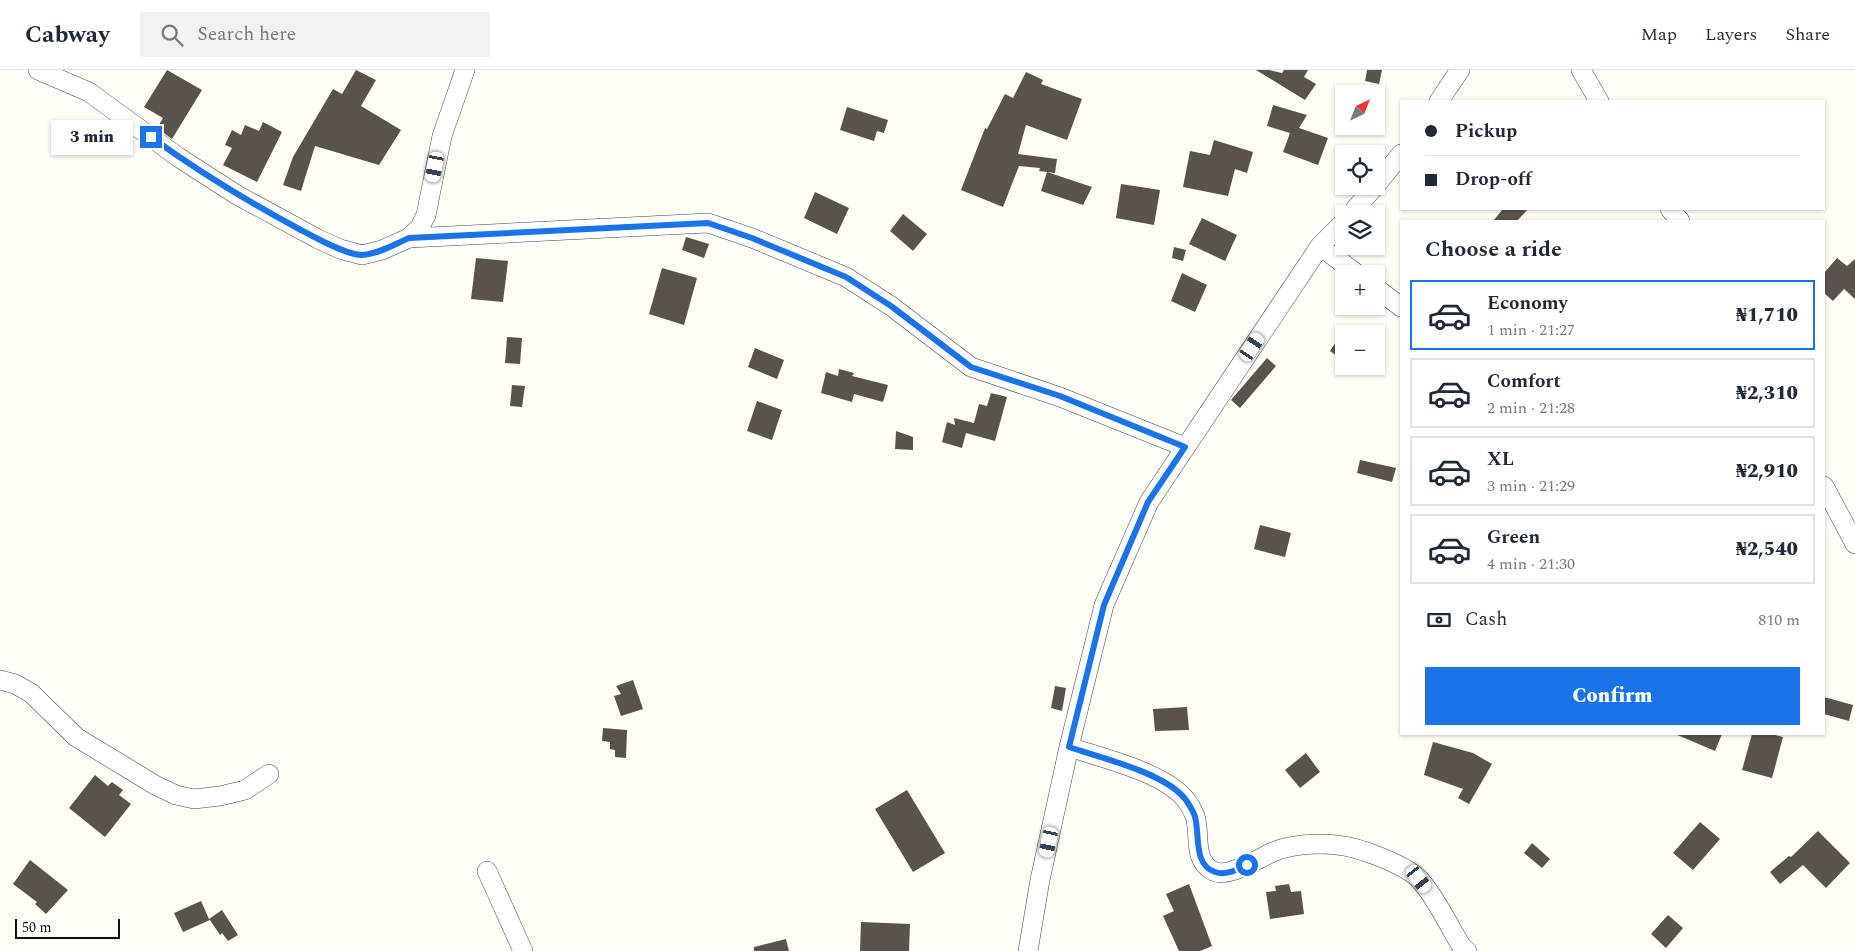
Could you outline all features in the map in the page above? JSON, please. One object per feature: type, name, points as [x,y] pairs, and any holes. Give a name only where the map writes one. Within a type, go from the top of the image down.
[{"type":"street","points":[[38,70],[89,92],[178,157],[237,195],[318,239],[340,249],[362,255],[382,250],[409,238],[420,227],[426,215],[442,136],[465,70]]},
{"type":"street","points":[[1440,100],[1460,70]]},
{"type":"street","points":[[1581,70],[1599,100]]},
{"type":"street","points":[[1385,174],[1400,155]]},
{"type":"street","points":[[1359,205],[1368,195]]},
{"type":"street","points":[[1671,210],[1679,220]]},
{"type":"street","points":[[409,238],[708,223],[752,238],[846,277],[891,306],[971,367],[1060,396],[1185,447]]},
{"type":"street","points":[[1028,951],[1040,880],[1069,747],[1104,605],[1148,502],[1320,246],[1335,231]]},
{"type":"street","points":[[1320,246],[1345,265]]},
{"type":"street","points":[[1385,295],[1400,306]]},
{"type":"street","points":[[1825,488],[1855,544]]},
{"type":"street","points":[[0,680],[15,684],[31,693],[76,737],[155,785],[176,795],[194,798],[220,796],[245,790],[269,774]]},
{"type":"street","points":[[1069,747],[1145,773],[1174,788],[1186,800],[1195,817],[1199,851],[1204,864],[1214,872],[1229,873],[1275,851],[1300,846],[1337,845],[1368,853],[1402,867],[1419,879],[1428,890],[1462,947],[1467,951]]},
{"type":"street","points":[[486,871],[522,951]]},
{"type":"building","points":[[167,70],[202,90],[172,139],[157,128],[163,118],[144,107]]},
{"type":"building","points":[[356,70],[376,80],[361,106],[401,130],[379,165],[315,146],[301,191],[283,185],[293,157],[333,89],[342,94]]},
{"type":"building","points":[[1256,70],[1282,73],[1284,70],[1308,70],[1304,77],[1316,84],[1305,100]]},
{"type":"building","points":[[1367,70],[1382,70],[1379,84],[1365,81]]},
{"type":"building","points":[[1026,72],[1043,80],[1041,84],[1082,99],[1067,140],[1026,125],[1018,154],[1057,159],[1055,173],[1039,171],[1040,168],[1019,166],[1003,207],[961,190],[985,128],[987,129],[1005,94],[1013,98]]},
{"type":"building","points":[[1273,105],[1307,115],[1299,128],[1328,138],[1318,165],[1283,152],[1290,133],[1267,126]]},
{"type":"building","points":[[847,107],[888,120],[884,133],[877,131],[874,141],[840,130]]},
{"type":"building","points":[[263,122],[282,132],[257,182],[223,165],[232,148],[225,145],[232,130],[241,135],[245,125],[259,131]]},
{"type":"building","points":[[1214,140],[1253,152],[1247,173],[1235,169],[1228,196],[1183,187],[1190,151],[1210,155]]},
{"type":"building","points":[[1047,172],[1092,187],[1083,205],[1041,191]]},
{"type":"building","points":[[1121,184],[1160,190],[1154,225],[1116,218]]},
{"type":"building","points":[[815,192],[849,208],[837,234],[804,218]]},
{"type":"building","points":[[1502,210],[1527,210],[1518,220],[1494,220]]},
{"type":"building","points":[[903,214],[927,234],[913,251],[890,231]]},
{"type":"building","points":[[1202,218],[1237,235],[1225,261],[1189,244]]},
{"type":"building","points":[[686,237],[709,244],[704,258],[682,250]]},
{"type":"building","points":[[1174,247],[1186,250],[1183,261],[1172,258]]},
{"type":"building","points":[[476,258],[508,261],[503,302],[471,299]]},
{"type":"building","points":[[1837,258],[1847,266],[1855,259],[1855,299],[1844,289],[1833,301],[1825,294],[1825,272]]},
{"type":"building","points":[[662,268],[697,278],[684,325],[649,314]]},
{"type":"building","points":[[1182,273],[1207,285],[1195,312],[1171,301]]},
{"type":"building","points":[[507,337],[522,338],[520,364],[505,363]]},
{"type":"building","points":[[1335,344],[1335,355],[1330,351]]},
{"type":"building","points":[[755,348],[784,360],[777,379],[748,367]]},
{"type":"building","points":[[1267,358],[1276,366],[1240,408],[1231,400]]},
{"type":"building","points":[[839,369],[854,373],[852,376],[888,385],[883,402],[854,394],[852,402],[821,393],[826,372],[838,376]]},
{"type":"building","points":[[512,385],[525,386],[522,407],[510,406]]},
{"type":"building","points":[[991,393],[1007,397],[995,441],[966,433],[962,448],[942,442],[947,422],[955,425],[954,418],[974,423],[979,404],[987,406]]},
{"type":"building","points":[[757,401],[782,410],[772,440],[747,431]]},
{"type":"building","points":[[896,431],[913,437],[913,450],[895,449]]},
{"type":"building","points":[[1360,460],[1396,468],[1392,482],[1357,473]]},
{"type":"building","points":[[1260,525],[1291,533],[1285,557],[1254,549]]},
{"type":"building","points":[[633,680],[643,709],[621,716],[614,696],[621,694],[616,686]]},
{"type":"building","points":[[1055,686],[1066,688],[1062,711],[1051,708]]},
{"type":"building","points":[[1825,697],[1853,705],[1849,721],[1825,714]]},
{"type":"building","points":[[1187,707],[1189,730],[1155,731],[1153,709]]},
{"type":"building","points":[[603,728],[627,730],[626,758],[615,757],[615,750],[610,749],[610,742],[602,741]]},
{"type":"building","points":[[1677,735],[1722,735],[1715,751]]},
{"type":"building","points":[[1752,735],[1783,737],[1772,778],[1742,770]]},
{"type":"building","points":[[1433,742],[1473,753],[1492,764],[1469,804],[1458,798],[1463,789],[1424,775]]},
{"type":"building","points":[[1306,753],[1320,772],[1300,788],[1285,770]]},
{"type":"building","points":[[95,775],[108,786],[112,782],[123,790],[119,795],[131,804],[105,837],[69,808]]},
{"type":"building","points":[[907,790],[945,853],[913,872],[875,809]]},
{"type":"building","points":[[1700,822],[1720,839],[1693,870],[1673,853]]},
{"type":"building","points":[[1818,831],[1850,863],[1826,888],[1803,865],[1780,884],[1770,872],[1789,856],[1791,857]]},
{"type":"building","points":[[1532,843],[1550,859],[1542,868],[1524,853]]},
{"type":"building","points":[[30,860],[68,890],[46,914],[35,904],[37,902],[13,884]]},
{"type":"building","points":[[1189,884],[1212,946],[1200,951],[1179,951],[1163,916],[1174,911],[1166,894]]},
{"type":"building","points":[[1289,884],[1291,892],[1301,891],[1304,914],[1270,919],[1266,892],[1276,891],[1275,886]]},
{"type":"building","points":[[201,901],[209,919],[222,910],[238,935],[228,941],[222,933],[220,935],[210,920],[183,932],[174,913]]},
{"type":"building","points":[[1668,915],[1683,928],[1666,948],[1651,934]]},
{"type":"building","points":[[861,922],[910,924],[909,951],[860,951]]},
{"type":"building","points":[[786,939],[789,951],[754,951],[754,947]]},
{"type":"route","points":[[151,137],[237,195],[318,239],[340,249],[362,255],[382,250],[409,238],[708,223],[752,238],[846,277],[891,306],[971,367],[1060,396],[1185,447],[1148,502],[1104,605],[1069,747],[1153,776],[1174,788],[1186,800],[1195,817],[1199,851],[1204,864],[1214,872],[1229,873],[1247,865]]}]
